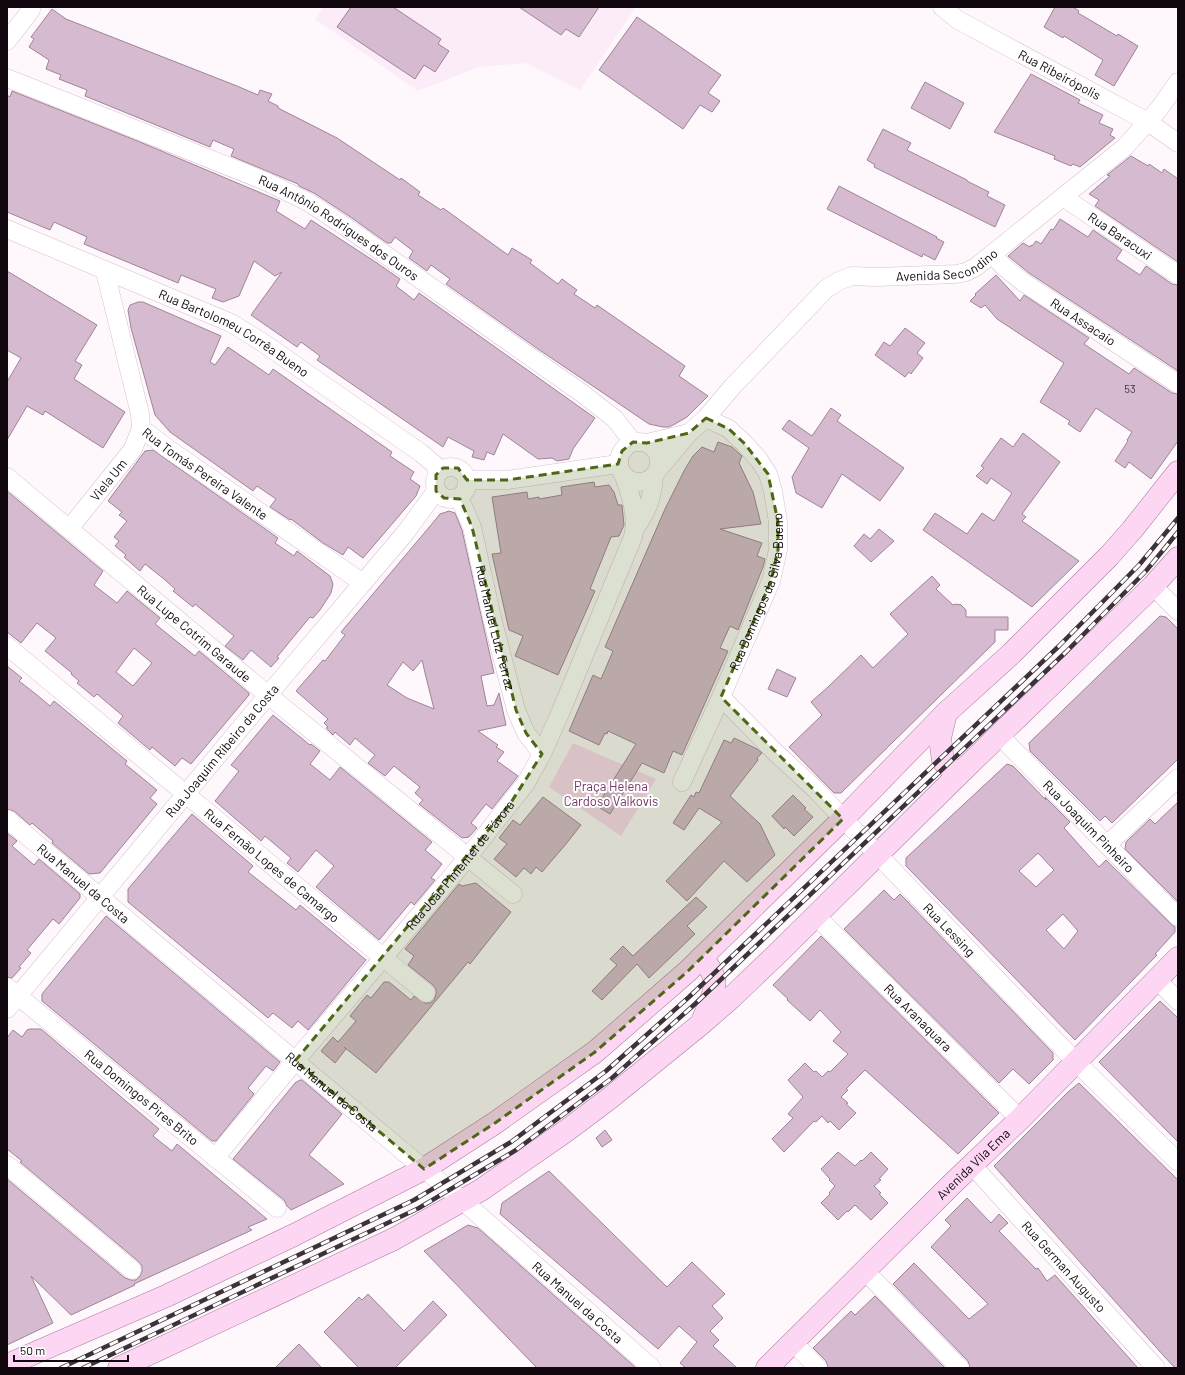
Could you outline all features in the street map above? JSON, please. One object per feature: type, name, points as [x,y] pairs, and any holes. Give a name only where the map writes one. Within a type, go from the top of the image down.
[{"type":"main road","points":[[7,1365],[166,1296],[294,1235],[424,1169],[495,1123],[595,1052],[701,958],[843,819],[946,713],[1011,654],[1109,556],[1132,530],[1178,472]]},
{"type":"main road","points":[[119,1368],[394,1239],[481,1190],[566,1131],[610,1098],[732,997],[1153,586],[1178,558]]},
{"type":"main road","points":[[946,713],[940,738],[943,761],[958,775]]},
{"type":"main road","points":[[701,958],[710,966],[715,982],[713,995],[701,1024]]},
{"type":"main road","name":"Avenida Vila Ema","points":[[768,1368],[1020,1119],[1178,958]]},
{"type":"street","name":"Rua Ribeirópolis","points":[[942,7],[958,20],[1148,122],[1178,143]]},
{"type":"street","points":[[7,41],[31,10]]},
{"type":"street","name":"Rua Antônio Rodrigues dos Ouros","points":[[7,78],[217,161],[265,181],[308,202],[346,227],[582,394],[615,419],[640,443]]},
{"type":"street","name":"Avenida Secondino","points":[[656,474],[689,433],[706,418],[733,386],[826,289],[839,281],[852,276],[876,277],[956,274],[966,272],[992,254],[1125,147],[1160,109],[1178,82]]},
{"type":"street","name":"Rua Baracuxi","points":[[1063,197],[1178,275]]},
{"type":"street","name":"Rua Bartolomeu Corrêa Bueno","points":[[7,229],[231,323],[262,342],[421,453],[434,464],[439,471]]},
{"type":"street","name":"Rua Assacaio","points":[[992,254],[1004,267],[1023,282],[1178,384]]},
{"type":"street","name":"Rua Tomás Pereira Valente","points":[[105,271],[140,414],[142,428],[167,448],[362,583]]},
{"type":"street","name":"Rua Domingos da Silva Bueno","points":[[682,782],[721,697],[770,581],[778,550],[778,522],[773,491],[768,474],[746,444],[730,429],[706,418]]},
{"type":"street","name":"Viela Um","points":[[69,529],[133,449],[142,428]]},
{"type":"street","points":[[640,443],[652,446],[659,458],[656,474],[648,480],[642,482],[629,480],[621,470],[619,457],[622,450],[627,446],[640,443],[689,433]]},
{"type":"street","points":[[454,466],[463,471],[467,480],[466,490],[459,497],[454,499],[444,498],[436,490],[435,480],[439,471],[443,468],[454,466]]},
{"type":"street","points":[[467,480],[507,480],[621,470]]},
{"type":"street","name":"Rua João Pimentel de Távora","points":[[621,470],[634,510],[636,529]]},
{"type":"street","name":"Rua João Pimentel de Távora","points":[[215,1158],[468,857],[526,783],[542,754],[629,550],[636,529],[647,510],[656,474]]},
{"type":"street","name":"Rua Lupe Cotrim Garaude","points":[[7,477],[268,694],[514,894]]},
{"type":"street","name":"Rua Joaquim Ribeiro da Costa","points":[[11,998],[100,897],[186,795],[268,694],[406,532],[436,490]]},
{"type":"street","name":"Rua Manuel Luiz Ferraz","points":[[459,497],[472,527],[492,618],[516,710],[526,733],[542,754]]},
{"type":"street","points":[[1153,586],[1178,611]]},
{"type":"street","name":"Rua Fernão Lopes de Camargo","points":[[7,646],[426,993]]},
{"type":"street","name":"Rua Lessing","points":[[721,697],[878,854],[1076,1062],[1178,1162]]},
{"type":"street","name":"Rua Joaquim Pinheiro","points":[[999,735],[1178,917]]},
{"type":"street","points":[[1107,845],[1178,778]]},
{"type":"street","name":"Rua Manuel da Costa","points":[[7,819],[462,1201],[652,1368]]},
{"type":"street","name":"Rua Aranaquara","points":[[816,916],[1020,1119]]},
{"type":"street","points":[[1157,980],[1178,1001]]},
{"type":"street","name":"Rua Domingos Pires Brito","points":[[11,998],[277,1208]]},
{"type":"street","points":[[7,1165],[132,1270]]},
{"type":"street","name":"Rua German Augusto","points":[[972,1165],[1156,1368]]},
{"type":"street","points":[[865,1271],[960,1368]]},
{"type":"street","points":[[793,1342],[818,1368]]},
{"type":"highlighted area","points":[[706,418],[729,429],[745,444],[768,474],[778,522],[778,550],[771,581],[721,697],[843,819],[688,971],[595,1052],[495,1123],[424,1169],[295,1061],[510,804],[542,754],[526,733],[516,710],[472,527],[460,499],[444,498],[436,491],[436,475],[443,468],[458,468],[467,480],[507,480],[618,464],[622,451],[633,442],[647,443],[689,433]]},
{"type":"shaded area","points":[[324,7],[636,7],[580,90],[526,63],[479,67],[418,91],[315,19]]},
{"type":"green space","name":"Praça Helena Cardoso Valkovis","points":[[573,743],[656,779],[621,836],[549,787]]},
{"type":"building","points":[[351,7],[393,7],[441,39],[438,44],[449,51],[435,72],[424,65],[415,79],[337,27]]},
{"type":"building","points":[[519,7],[599,7],[579,37],[566,29],[561,35]]},
{"type":"building","points":[[1055,7],[1073,7],[1079,11],[1078,13],[1117,36],[1118,34],[1138,46],[1114,86],[1095,75],[1103,60],[1064,36],[1063,38],[1044,27]]},
{"type":"building","points":[[52,9],[66,19],[258,95],[260,90],[272,94],[268,101],[278,106],[278,108],[337,138],[400,180],[401,178],[420,192],[418,195],[441,210],[443,208],[508,255],[512,248],[532,260],[530,263],[558,284],[562,279],[577,290],[574,294],[595,308],[597,305],[685,366],[679,376],[708,396],[687,417],[669,427],[649,424],[538,349],[446,284],[450,279],[431,265],[427,271],[409,258],[413,251],[395,237],[391,243],[387,243],[352,218],[298,184],[231,156],[234,149],[213,140],[210,147],[85,96],[87,90],[59,79],[61,75],[46,69],[49,60],[29,47],[34,39],[31,37]]},
{"type":"building","points":[[637,17],[721,75],[708,93],[720,101],[712,112],[700,105],[683,129],[599,70]]},
{"type":"building","points":[[1031,74],[1080,100],[1078,103],[1103,115],[1099,123],[1113,129],[1110,135],[1115,138],[1080,167],[1073,164],[1071,166],[1054,159],[1055,156],[994,132]]},
{"type":"building","points":[[925,82],[964,103],[950,129],[911,108]]},
{"type":"building","points":[[12,91],[140,142],[280,201],[276,211],[305,229],[311,220],[400,279],[396,286],[414,300],[419,293],[595,418],[573,449],[569,459],[557,461],[552,458],[538,459],[503,434],[494,455],[487,452],[484,460],[472,457],[474,451],[448,437],[443,447],[317,360],[320,356],[301,342],[297,347],[251,315],[282,272],[275,276],[254,261],[239,296],[223,302],[212,298],[216,289],[181,275],[178,283],[84,244],[87,237],[54,222],[50,230],[7,212],[7,95],[10,97]]},
{"type":"building","points":[[883,129],[911,143],[907,150],[989,192],[987,196],[1005,205],[995,227],[874,167],[875,165],[867,160]]},
{"type":"building","points":[[1131,156],[1148,166],[1149,164],[1162,173],[1164,169],[1178,179],[1178,262],[1095,206],[1099,200],[1089,194],[1110,176],[1107,175]]},
{"type":"building","points":[[839,186],[944,242],[935,260],[923,254],[922,257],[827,209]]},
{"type":"building","points":[[1060,219],[1088,237],[1093,230],[1122,250],[1116,259],[1140,275],[1146,266],[1172,284],[1178,285],[1178,371],[1029,273],[1008,256],[1023,243],[1030,247],[1036,241],[1041,244]]},
{"type":"building","points":[[7,271],[97,325],[75,361],[82,365],[74,379],[125,412],[103,448],[45,411],[43,415],[27,406],[7,440],[7,382],[21,358],[7,350]]},
{"type":"building","points":[[996,275],[1020,301],[1024,295],[1089,338],[1084,344],[1129,374],[1134,368],[1172,393],[1178,394],[1178,441],[1151,479],[1129,462],[1125,468],[1115,461],[1132,432],[1096,408],[1080,432],[1068,424],[1070,421],[1040,402],[1064,363],[997,319],[985,305],[981,308],[970,301],[976,295],[975,294]]},
{"type":"building","points":[[143,302],[221,336],[210,362],[215,365],[228,347],[269,375],[273,369],[392,452],[390,456],[414,472],[410,479],[420,486],[416,496],[363,558],[348,547],[343,555],[323,543],[291,519],[290,520],[270,507],[276,499],[257,486],[253,491],[170,432],[155,415],[131,328],[128,310],[130,305]]},
{"type":"building","points":[[905,328],[925,343],[917,353],[923,358],[911,374],[909,372],[905,377],[875,355],[884,342],[890,346]]},
{"type":"building","points":[[831,408],[841,415],[837,421],[904,468],[880,501],[842,474],[822,508],[796,493],[792,477],[809,448],[782,429],[789,420],[812,436]]},
{"type":"building","points":[[1023,433],[1060,462],[1022,514],[1026,517],[1022,521],[1079,561],[1032,607],[923,530],[935,513],[967,534],[982,513],[994,521],[1012,493],[991,478],[987,484],[976,476],[984,468],[981,466],[1001,438],[1013,447]]},
{"type":"building","points":[[718,442],[732,447],[742,456],[739,463],[753,492],[761,524],[720,529],[762,543],[757,556],[765,559],[763,567],[738,630],[730,626],[720,648],[728,651],[682,755],[673,751],[664,773],[642,763],[610,814],[597,806],[636,744],[608,731],[607,734],[605,733],[599,745],[569,731],[593,675],[601,679],[613,651],[605,647],[665,509],[685,469],[693,456],[702,447],[714,452]]},
{"type":"building","points":[[153,450],[278,538],[275,543],[294,556],[297,551],[330,576],[333,584],[331,593],[320,610],[313,618],[310,617],[277,657],[279,658],[271,667],[251,650],[243,660],[225,646],[234,636],[195,604],[193,607],[173,591],[175,589],[145,564],[140,571],[124,557],[126,555],[115,546],[119,541],[114,537],[127,521],[119,515],[122,512],[108,501],[145,451]]},
{"type":"building","points":[[594,482],[595,487],[609,485],[614,492],[618,505],[622,505],[624,525],[619,536],[611,537],[590,589],[595,591],[558,675],[515,656],[523,636],[509,630],[492,554],[501,553],[492,497],[527,492],[528,499],[539,497],[539,499],[562,495],[561,487]]},
{"type":"building","points":[[7,491],[103,571],[94,585],[117,603],[127,591],[160,618],[155,624],[195,656],[199,651],[249,693],[249,695],[191,764],[182,758],[175,766],[152,747],[150,750],[118,723],[123,716],[97,694],[94,697],[77,683],[79,681],[71,674],[72,673],[45,651],[56,638],[37,623],[21,643],[7,632]],"holes":[[[134,648],[152,663],[133,686],[116,672]]]},
{"type":"building","points":[[449,511],[455,513],[462,530],[494,673],[481,676],[487,706],[494,705],[499,693],[506,725],[478,731],[498,745],[496,747],[504,752],[497,761],[518,776],[492,809],[486,804],[471,823],[477,828],[469,837],[462,838],[419,804],[423,800],[415,793],[420,787],[394,766],[385,776],[368,763],[375,755],[355,738],[350,745],[335,732],[333,735],[326,728],[328,727],[324,723],[328,719],[296,691],[323,660],[325,661],[345,635],[341,632],[440,514]],"holes":[[[422,660],[434,709],[407,698],[387,685],[403,662],[413,671]]]},
{"type":"building","points":[[879,529],[894,541],[871,562],[854,546],[864,534],[870,539]]},
{"type":"building","points":[[932,576],[940,585],[936,589],[953,605],[960,604],[966,610],[966,617],[1008,617],[1008,630],[995,630],[995,642],[841,793],[834,793],[789,747],[822,715],[811,702],[861,655],[873,668],[908,634],[890,614]]},
{"type":"building","points":[[1160,616],[1166,617],[1178,629],[1178,759],[1112,823],[1105,816],[1100,821],[1030,751],[1029,743]]},
{"type":"building","points":[[7,666],[22,678],[19,681],[50,706],[54,701],[127,761],[125,764],[157,790],[150,798],[157,804],[100,873],[89,874],[52,843],[53,841],[32,823],[30,825],[14,811],[7,809]]},
{"type":"building","points":[[777,669],[796,678],[787,697],[768,689]]},
{"type":"building","points":[[273,715],[310,745],[311,744],[320,751],[310,764],[330,780],[340,767],[432,842],[425,850],[442,864],[431,878],[435,880],[414,905],[411,902],[379,940],[316,887],[334,866],[316,850],[298,872],[287,863],[291,858],[265,836],[261,841],[215,801],[239,771],[231,765]]},
{"type":"building","points":[[734,738],[762,753],[730,796],[760,824],[775,855],[747,882],[724,861],[687,901],[666,881],[722,822],[699,808],[684,830],[673,823],[691,795],[694,797],[696,792],[699,793],[724,740],[731,743]]},
{"type":"building","points":[[1007,764],[1013,766],[1070,822],[1064,828],[1099,867],[1106,860],[1175,927],[1175,932],[1155,954],[1157,955],[1075,1040],[906,866],[906,858]],"holes":[[[1038,853],[1054,870],[1036,887],[1019,871]],[[1063,914],[1078,931],[1064,949],[1046,930]]]},
{"type":"building","points":[[793,795],[806,808],[804,809],[813,817],[794,836],[785,827],[784,829],[772,816]]},
{"type":"building","points":[[543,797],[581,825],[542,872],[536,867],[531,874],[524,868],[516,877],[494,859],[507,844],[499,838],[513,820],[520,825]]},
{"type":"building","points":[[1178,802],[1178,902],[1125,849],[1126,842],[1150,819],[1155,824]]},
{"type":"building","points":[[192,814],[253,866],[248,872],[296,910],[300,905],[366,960],[308,1030],[298,1021],[292,1028],[273,1013],[268,1018],[128,902],[128,889]]},
{"type":"building","points":[[7,833],[17,841],[12,846],[34,865],[39,859],[80,894],[80,898],[59,924],[53,919],[27,950],[31,953],[12,978],[7,977]]},
{"type":"building","points":[[476,883],[511,912],[470,964],[468,962],[376,1073],[344,1047],[346,1049],[335,1063],[321,1051],[333,1037],[338,1042],[356,1021],[350,1016],[367,995],[371,998],[384,982],[389,982],[411,1000],[414,996],[425,1003],[430,1003],[434,1000],[436,989],[408,965],[414,956],[405,949],[459,884],[462,886]]},
{"type":"building","points":[[884,890],[894,900],[900,894],[1053,1053],[1053,1060],[1029,1084],[1013,1069],[999,1083],[844,929]]},
{"type":"building","points":[[696,897],[707,907],[687,926],[695,934],[649,978],[637,964],[602,1000],[592,991],[617,965],[610,959],[623,946],[633,956]]},
{"type":"building","points":[[106,916],[280,1062],[273,1071],[266,1066],[248,1088],[254,1094],[216,1141],[212,1141],[42,1001],[42,994]]},
{"type":"building","points":[[821,936],[999,1113],[958,1154],[865,1070],[846,1089],[848,1090],[841,1097],[856,1113],[839,1130],[830,1121],[828,1123],[822,1116],[816,1122],[814,1121],[784,1152],[772,1139],[793,1118],[788,1114],[803,1097],[788,1080],[805,1063],[814,1072],[816,1071],[822,1077],[828,1071],[830,1072],[848,1054],[833,1041],[841,1032],[820,1010],[810,1021],[773,985]]},
{"type":"building","points":[[1160,1001],[1178,1018],[1178,1142],[1099,1062]]},
{"type":"building","points":[[41,1029],[159,1129],[153,1136],[172,1151],[177,1144],[267,1219],[248,1227],[252,1230],[134,1284],[135,1285],[71,1315],[31,1276],[53,1323],[7,1345],[7,1179],[125,1278],[136,1280],[142,1271],[142,1266],[139,1262],[20,1162],[22,1161],[7,1149],[7,1038],[13,1030],[22,1037],[27,1030]]},
{"type":"building","points":[[302,1080],[342,1114],[309,1155],[344,1184],[291,1210],[284,1200],[233,1159],[295,1083]]},
{"type":"building","points":[[1079,1083],[1178,1180],[1178,1368],[1175,1368],[1163,1355],[994,1166],[1068,1092]]},
{"type":"building","points":[[605,1130],[612,1140],[602,1147],[596,1138]]},
{"type":"building","points":[[838,1152],[855,1166],[871,1152],[888,1169],[879,1179],[881,1180],[874,1186],[881,1193],[879,1194],[888,1203],[871,1220],[855,1205],[838,1220],[821,1203],[830,1194],[829,1193],[835,1186],[821,1169]]},
{"type":"building","points":[[549,1171],[667,1287],[692,1262],[725,1294],[712,1306],[723,1318],[710,1331],[719,1340],[713,1346],[737,1368],[686,1368],[680,1363],[697,1342],[679,1326],[658,1349],[500,1214],[502,1203]]},
{"type":"building","points":[[967,1198],[991,1223],[999,1214],[1008,1223],[999,1231],[1036,1269],[1038,1268],[1047,1281],[1055,1275],[1138,1368],[970,1368],[968,1361],[893,1284],[914,1263],[969,1319],[988,1304],[931,1247],[951,1226],[945,1220]]},
{"type":"building","points":[[468,1225],[478,1228],[636,1368],[537,1368],[424,1251]]},
{"type":"building","points":[[368,1294],[404,1331],[433,1301],[447,1315],[395,1368],[359,1368],[324,1332],[359,1297],[362,1300]]},
{"type":"building","points":[[875,1296],[945,1368],[828,1368],[826,1361],[813,1348],[851,1311],[855,1315]]},
{"type":"building","points":[[299,1344],[322,1368],[275,1368]]},
{"type":"railway","points":[[61,1368],[414,1200],[511,1142],[606,1071],[689,997],[1059,646],[1139,565],[1178,518]]},
{"type":"railway","points":[[83,1368],[419,1208],[516,1150],[612,1078],[695,1004],[1066,652],[1146,571],[1178,532]]}]
